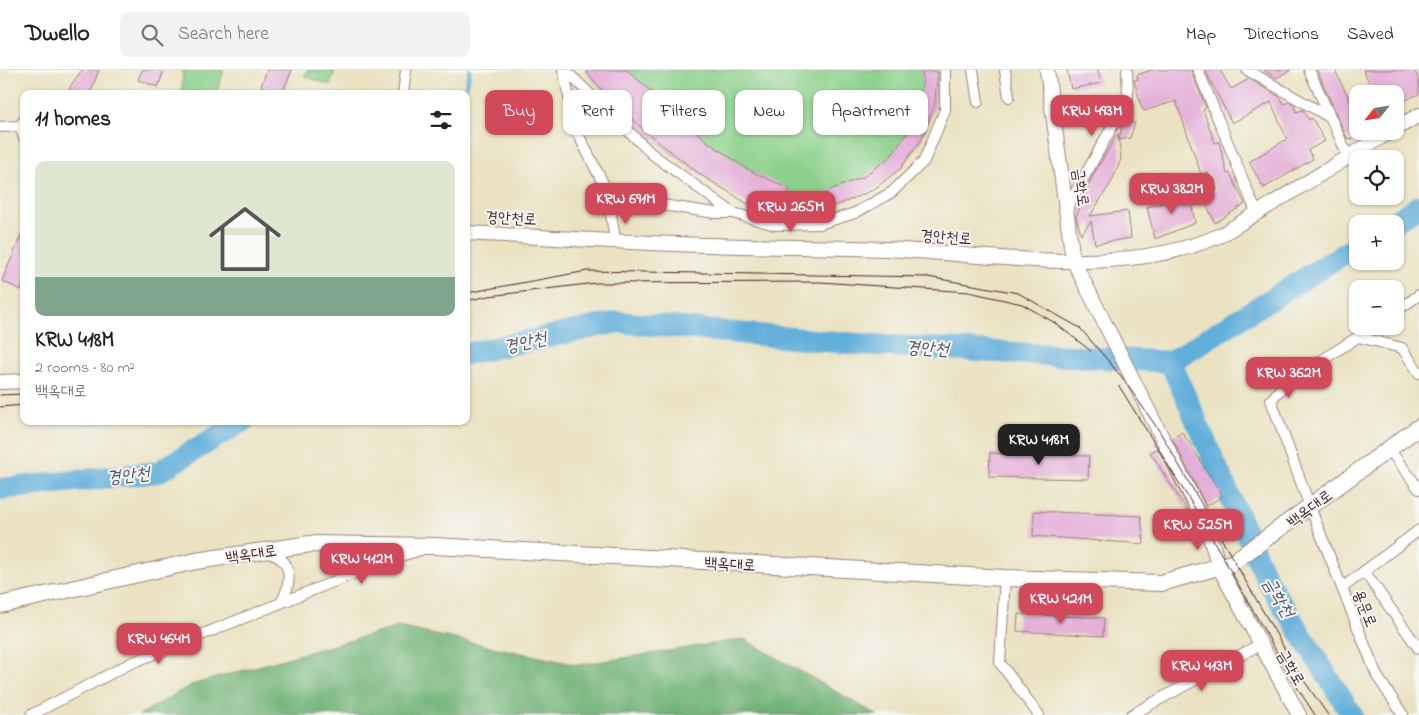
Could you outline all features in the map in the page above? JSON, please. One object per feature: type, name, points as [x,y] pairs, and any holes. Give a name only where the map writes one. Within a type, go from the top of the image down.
[{"type":"main road","name":"금학로","points":[[1047,70],[1068,206],[1074,260],[1207,527],[1259,645],[1299,715]]},
{"type":"main road","points":[[1404,124],[1419,115]]},
{"type":"main road","name":"경안천로","points":[[470,233],[708,245],[885,250],[1074,260],[1113,260],[1194,246],[1258,214],[1376,140]]},
{"type":"main road","points":[[0,382],[20,381]]},
{"type":"main road","name":"백옥대로","points":[[0,605],[196,561],[310,544],[435,546],[1005,578],[1161,583],[1225,565],[1277,532],[1419,427]]},
{"type":"street","points":[[404,90],[406,70]]},
{"type":"street","points":[[564,70],[576,130],[607,191],[615,240]]},
{"type":"street","points":[[564,70],[652,154],[733,213]]},
{"type":"street","points":[[607,191],[622,199],[715,213],[733,213],[775,226],[819,224],[854,212],[892,192],[924,160],[945,110],[945,70]]},
{"type":"street","points":[[973,70],[978,102]]},
{"type":"street","points":[[1005,70],[1009,97]]},
{"type":"street","points":[[1068,206],[1128,98],[1127,70]]},
{"type":"street","points":[[1198,70],[1258,214]]},
{"type":"street","points":[[1247,70],[1331,118]]},
{"type":"street","points":[[1309,70],[1348,156]]},
{"type":"street","points":[[0,127],[20,123]]},
{"type":"street","points":[[1404,306],[1419,295]]},
{"type":"street","points":[[1359,337],[1402,348],[1419,374]]},
{"type":"street","name":"용문로","points":[[1359,337],[1285,384],[1270,400],[1377,676],[1402,715]]},
{"type":"street","points":[[1389,449],[1419,490]]},
{"type":"street","points":[[1342,588],[1419,530]]},
{"type":"street","points":[[31,715],[129,664],[390,559],[435,546]]},
{"type":"street","points":[[261,552],[277,555],[285,562],[288,570],[289,585],[281,603]]},
{"type":"street","points":[[1364,572],[1419,649]]},
{"type":"street","points":[[1005,578],[1000,663],[1039,715]]},
{"type":"street","points":[[1131,715],[1259,645]]},
{"type":"green space","points":[[183,70],[224,70],[217,90],[182,90]]},
{"type":"green space","points":[[307,70],[335,70],[330,85],[305,76]]},
{"type":"green space","points":[[585,70],[937,70],[938,74],[934,107],[928,122],[928,90],[813,90],[813,135],[923,135],[901,168],[819,210],[817,219],[790,216],[786,221],[757,207],[703,175],[650,135],[725,135],[725,90],[642,90],[642,128],[632,120],[632,90],[602,90]]},
{"type":"green space","points":[[398,627],[578,665],[744,639],[877,715],[139,715],[191,685]]},
{"type":"building","points":[[82,70],[99,70],[92,90],[69,90]]},
{"type":"building","points":[[142,70],[164,70],[158,87],[138,80]]},
{"type":"building","points":[[267,70],[292,70],[284,90],[272,90],[261,86]]},
{"type":"building","points":[[585,70],[627,70],[650,90],[642,90],[642,128],[632,119],[632,90],[602,90]]},
{"type":"building","points":[[921,70],[938,72],[934,107],[928,122],[928,90],[921,90],[923,78]]},
{"type":"building","points":[[1067,70],[1098,70],[1101,83],[1071,89]]},
{"type":"building","points":[[1151,70],[1191,70],[1206,108],[1203,110],[1215,143],[1219,142],[1227,174],[1230,173],[1245,204],[1215,223],[1205,202],[1210,200],[1208,195],[1217,190],[1208,172],[1201,174],[1176,101],[1144,111],[1141,106],[1134,80],[1138,79],[1137,75]]},
{"type":"building","points":[[1205,70],[1220,70],[1231,89],[1249,79],[1280,97],[1284,104],[1289,102],[1293,104],[1296,112],[1303,110],[1309,120],[1312,118],[1325,141],[1308,150],[1313,159],[1264,188],[1249,162],[1287,139],[1271,102],[1232,123]]},
{"type":"building","points":[[1264,70],[1291,70],[1276,78]]},
{"type":"building","points":[[1317,70],[1335,70],[1349,99],[1349,138],[1347,138]]},
{"type":"building","points":[[1363,70],[1414,70],[1419,80],[1419,94],[1404,101],[1404,85],[1370,85]]},
{"type":"building","points":[[1123,122],[1135,123],[1130,138],[1119,140]]},
{"type":"building","points":[[1118,133],[1121,159],[1112,181],[1090,216],[1128,211],[1131,238],[1095,244],[1091,221],[1081,235],[1076,217],[1092,177]]},
{"type":"building","points":[[650,135],[700,135],[747,169],[789,189],[788,199],[819,201],[830,190],[863,177],[891,156],[906,135],[923,135],[901,168],[873,190],[845,202],[819,210],[817,217],[780,218],[748,204],[701,175]]},
{"type":"building","points":[[1189,190],[1195,223],[1155,239],[1147,207],[1170,201],[1168,196]]},
{"type":"building","points":[[20,238],[20,290],[2,281]]},
{"type":"building","points":[[1182,432],[1223,496],[1206,506],[1172,438]]},
{"type":"building","points":[[1158,448],[1192,516],[1150,452]]},
{"type":"building","points":[[990,453],[1089,456],[1088,479],[989,477]]},
{"type":"building","points":[[1034,511],[1141,516],[1144,544],[1033,536]]},
{"type":"building","points":[[1018,614],[1104,618],[1103,636],[1017,631]]},
{"type":"waterway","points":[[465,90],[470,70]]},
{"type":"waterway","name":"경안천","points":[[1404,216],[1419,206]]},
{"type":"waterway","name":"경안천","points":[[470,353],[618,322],[857,344],[1170,362],[1349,251]]},
{"type":"waterway","name":"금학천","points":[[1170,362],[1268,582],[1352,715]]},
{"type":"waterway","name":"경안천","points":[[0,489],[158,472],[236,425]]},
{"type":"tram line","points":[[470,292],[587,271],[928,277],[1018,293],[1080,328],[1121,376],[1160,432],[1298,672],[1328,715]]},
{"type":"tram line","points":[[470,300],[489,296],[596,283],[820,282],[969,292],[1022,304],[1055,323],[1091,351]]},
{"type":"tram line","points":[[1119,386],[1199,515],[1293,681],[1315,715]]},
{"type":"tram line","points":[[0,395],[20,394]]},
{"type":"tram line","points":[[0,407],[20,405]]}]
